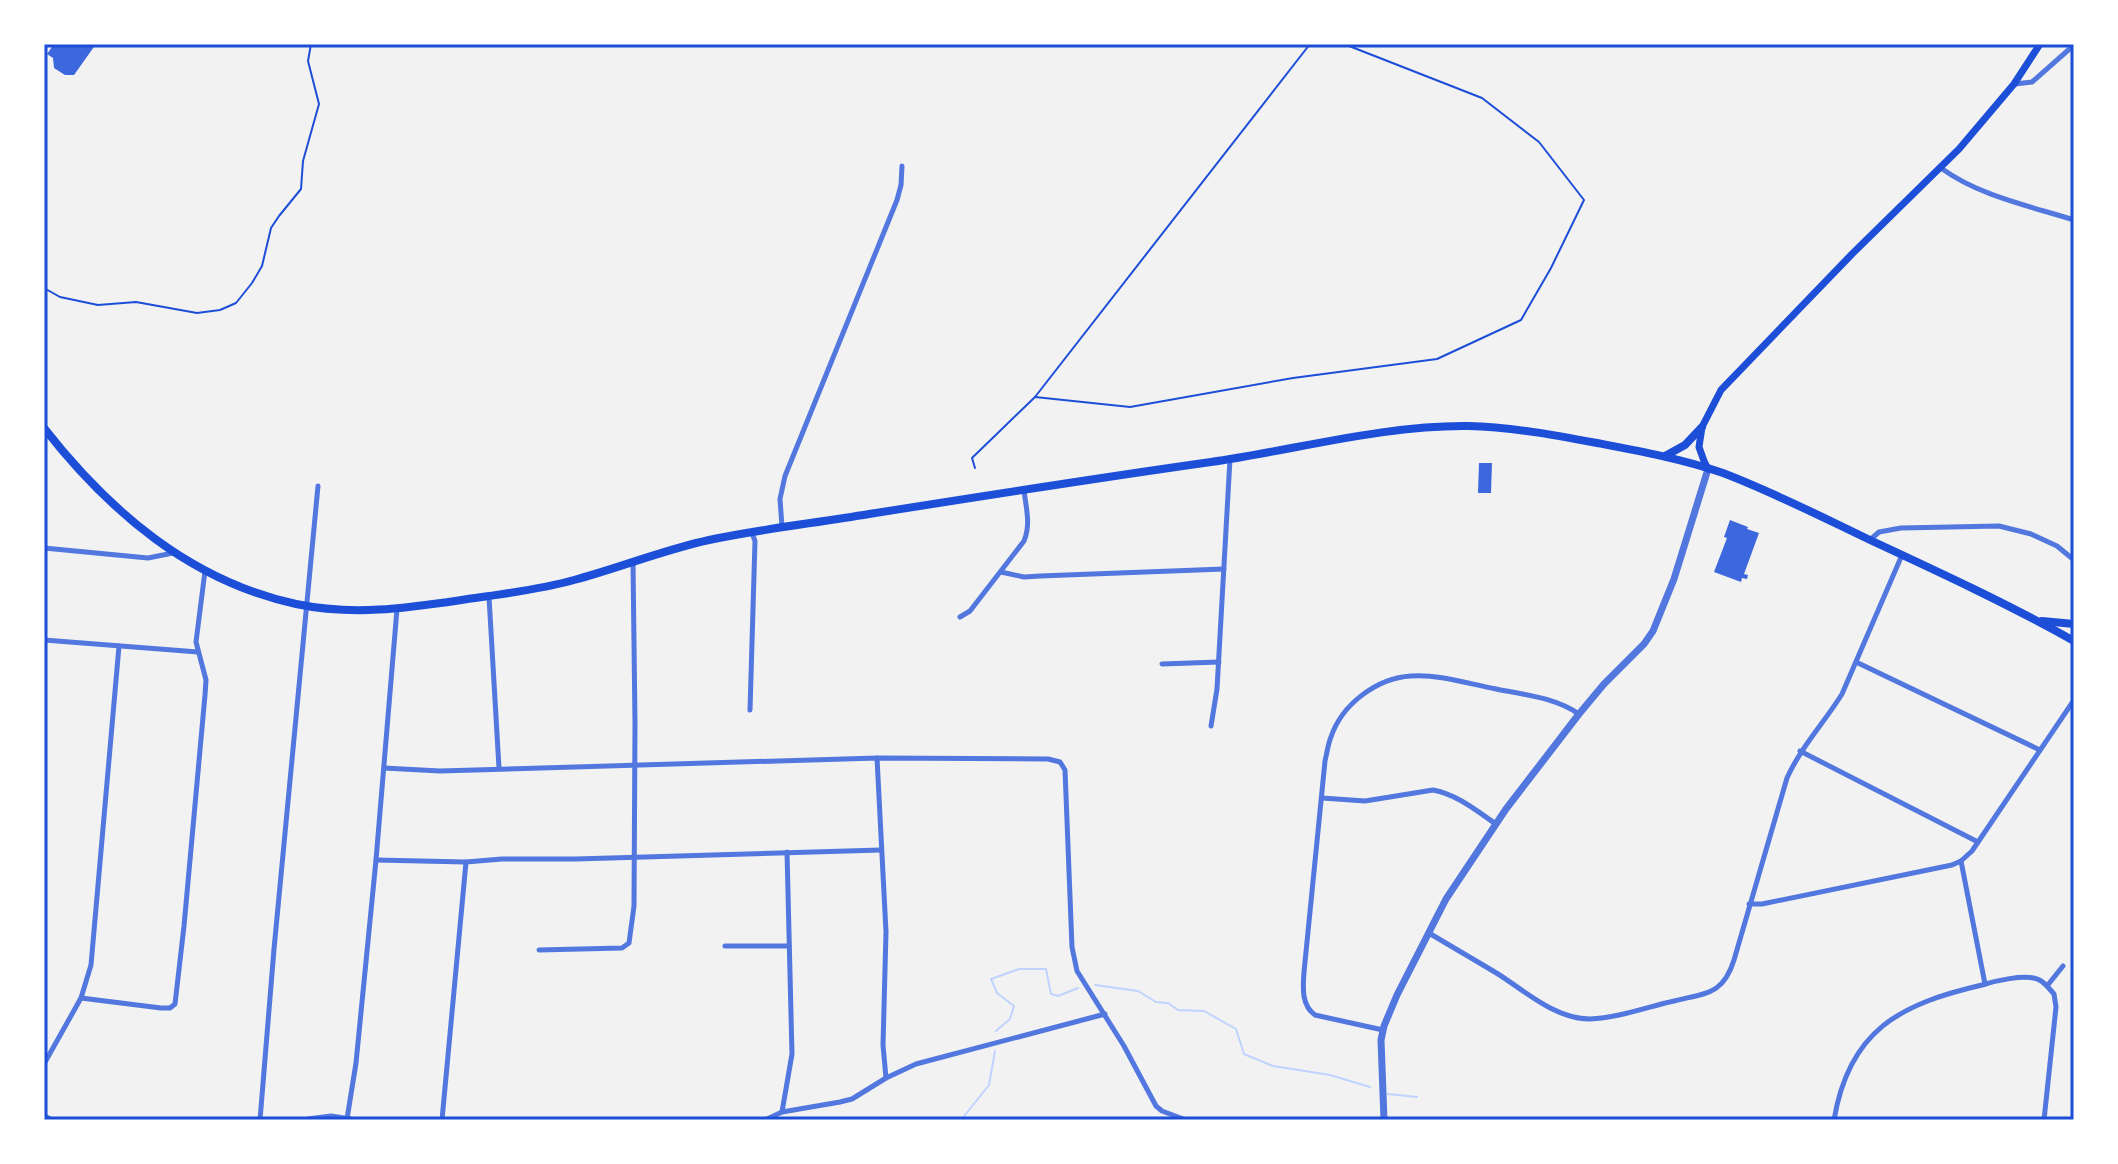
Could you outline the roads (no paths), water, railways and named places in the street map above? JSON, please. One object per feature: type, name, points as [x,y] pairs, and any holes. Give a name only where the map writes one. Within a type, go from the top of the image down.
[{"type":"main road","points":[[1664,457],[1685,445],[1702,427],[1721,390],[1978,128],[2014,84],[2040,44]]},
{"type":"main road","points":[[44,428],[100,492],[137,527],[173,553],[244,589],[307,606],[352,611],[439,605],[513,593],[556,585],[705,541],[1386,432],[1464,426],[1520,430],[1688,461],[1758,488],[1871,540],[2074,641]]},
{"type":"main road","points":[[1702,427],[1699,447],[1708,469]]},
{"type":"main road","points":[[2037,621],[2074,624]]},
{"type":"street","points":[[2014,84],[2032,82],[2074,45]]},
{"type":"street","points":[[782,528],[780,499],[785,476],[897,200],[902,166]]},
{"type":"street","points":[[1941,168],[1979,190],[2074,220]]},
{"type":"street","points":[[1211,726],[1219,662],[1230,459]]},
{"type":"street","points":[[1384,1120],[1380,1048],[1383,1030],[1397,995],[1446,899],[1496,824],[1579,714],[1653,631],[1674,579],[1708,469]]},
{"type":"street","points":[[260,1120],[318,486]]},
{"type":"street","points":[[960,617],[970,611],[1024,541],[1029,522],[1024,490]]},
{"type":"street","points":[[1871,540],[1879,532],[1887,530],[1999,526],[2031,534],[2057,546],[2074,560]]},
{"type":"street","points":[[750,710],[755,541],[752,533]]},
{"type":"street","points":[[44,548],[148,558],[173,553]]},
{"type":"street","points":[[1429,933],[1551,1008],[1576,1017],[1590,1019],[1610,1016],[1704,994],[1719,987],[1730,974],[1787,778],[1800,751],[1842,694],[1902,555]]},
{"type":"street","points":[[539,950],[622,948],[629,943],[634,906],[633,562]]},
{"type":"street","points":[[1001,572],[1024,577],[1224,569]]},
{"type":"street","points":[[81,998],[161,1008],[170,1008],[175,1004],[205,695],[206,680],[196,642],[205,571]]},
{"type":"street","points":[[489,596],[499,768]]},
{"type":"street","points":[[308,1120],[320,1117],[349,1119],[376,860],[397,609]]},
{"type":"street","points":[[44,640],[198,652]]},
{"type":"street","points":[[44,1064],[81,998],[88,977],[119,646]]},
{"type":"street","points":[[1162,664],[1219,662]]},
{"type":"street","points":[[1856,662],[2040,750]]},
{"type":"street","points":[[1383,1030],[1315,1015],[1309,1011],[1304,998],[1322,798],[1330,738],[1340,717],[1368,691],[1410,676],[1433,677],[1556,701],[1579,714]]},
{"type":"street","points":[[1749,904],[1762,904],[1961,861],[1972,851],[2074,700]]},
{"type":"street","points":[[1800,751],[1978,842]]},
{"type":"street","points":[[877,758],[886,932],[883,1045],[886,1078]]},
{"type":"street","points":[[384,768],[440,771],[877,758],[1048,759],[1060,762],[1065,770],[1073,959],[1077,971],[1105,1014],[1156,1106],[1186,1120]]},
{"type":"street","points":[[1322,798],[1365,801],[1433,790],[1456,798],[1496,824]]},
{"type":"street","points":[[376,860],[466,862],[881,850]]},
{"type":"street","points":[[782,1112],[792,1054],[787,852]]},
{"type":"street","points":[[1961,861],[1985,984]]},
{"type":"street","points":[[442,1120],[466,862]]},
{"type":"street","points":[[725,946],[789,946]]},
{"type":"street","points":[[2047,986],[2063,966]]},
{"type":"street","points":[[1834,1120],[1851,1067],[1871,1035],[1884,1024],[1920,1002],[1942,994],[2009,979],[2037,979],[2054,994],[2056,1007],[2044,1120]]},
{"type":"street","points":[[765,1120],[782,1112],[852,1099],[903,1069],[934,1059],[1105,1014]]},
{"type":"street","points":[[44,1117],[50,1120]]},
{"type":"waterway","points":[[996,1031],[1010,1019],[1014,1006],[997,993],[991,979],[1019,969],[1046,969],[1051,994],[1058,996],[1078,988]]},
{"type":"waterway","points":[[1095,985],[1138,991],[1178,1010],[1204,1011],[1236,1029],[1244,1054],[1273,1066],[1330,1075],[1370,1087]]},
{"type":"waterway","points":[[961,1120],[989,1085],[995,1051]]},
{"type":"waterway","points":[[1388,1094],[1417,1097]]}]
